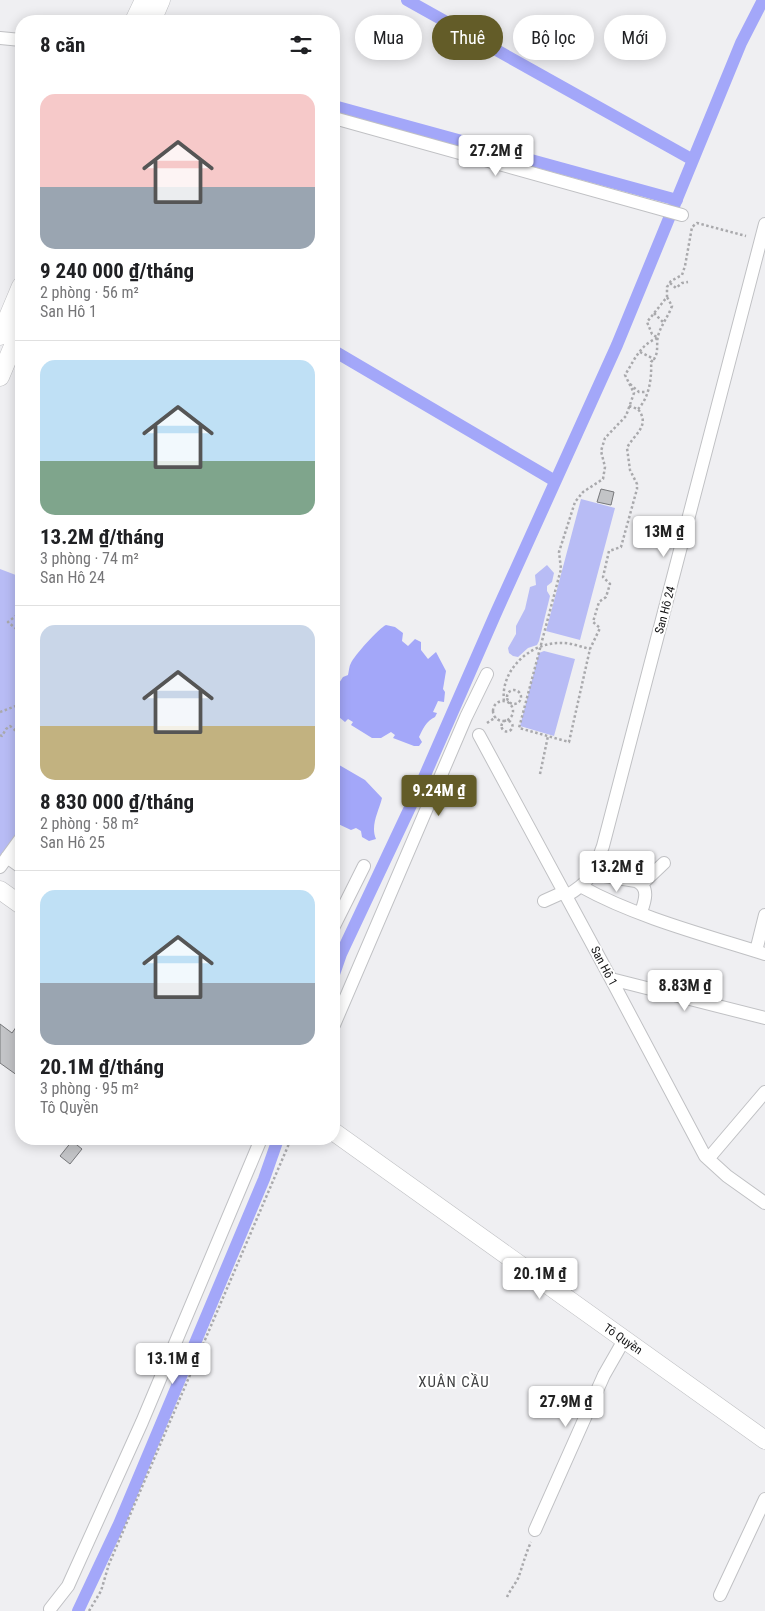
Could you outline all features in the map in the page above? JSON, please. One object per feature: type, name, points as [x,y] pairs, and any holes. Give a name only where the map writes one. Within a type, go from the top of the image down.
[{"type":"main road","points":[[137,15],[144,0]]},
{"type":"main road","points":[[155,15],[161,0]]},
{"type":"main road","points":[[0,336],[15,300]]},
{"type":"main road","points":[[0,377],[15,341]]},
{"type":"main road","points":[[0,890],[15,901]]},
{"type":"main road","name":"Tô Quyền","points":[[340,1136],[765,1440]]},
{"type":"street","points":[[0,38],[15,39]]},
{"type":"street","points":[[340,120],[674,212]]},
{"type":"street","name":"San Hô 24","points":[[544,901],[582,887],[592,874],[603,846],[765,224]]},
{"type":"street","points":[[340,1011],[487,674]]},
{"type":"street","name":"San Hô 1","points":[[479,736],[705,1156],[727,1176],[765,1203]]},
{"type":"street","points":[[4,862],[15,846]]},
{"type":"street","points":[[642,884],[664,863]]},
{"type":"street","points":[[340,914],[364,866]]},
{"type":"street","points":[[592,874],[636,881],[642,884],[646,899],[640,912]]},
{"type":"street","points":[[582,887],[603,899],[760,953],[765,915]]},
{"type":"street","points":[[611,979],[765,1018]]},
{"type":"street","points":[[708,1160],[765,1092]]},
{"type":"street","points":[[50,1609],[68,1586],[142,1422],[258,1145]]},
{"type":"street","points":[[535,1530],[604,1375],[624,1340]]},
{"type":"street","points":[[720,1596],[765,1499]]},
{"type":"path","points":[[638,409],[643,404],[647,392],[651,374],[651,362],[658,354],[658,338],[672,306],[667,297],[667,287],[682,275],[691,230],[697,223],[746,236]]},
{"type":"path","points":[[670,283],[676,288],[682,283],[688,282]]},
{"type":"path","points":[[658,338],[652,334],[647,322],[667,297]]},
{"type":"path","points":[[654,313],[664,323]]},
{"type":"path","points":[[630,406],[638,409],[643,420],[642,428],[627,448],[630,470],[638,489],[621,547],[609,551],[603,577],[610,584],[606,597],[599,602],[593,622],[600,628],[590,649],[570,742],[518,728],[561,569],[559,552],[570,514],[579,495],[603,478],[605,467],[601,451],[605,438],[626,416],[634,393],[625,375],[640,352],[651,341],[658,338]]},
{"type":"path","points":[[640,352],[654,359]]},
{"type":"path","points":[[629,384],[639,392],[647,392]]},
{"type":"path","points":[[15,617],[8,622],[15,628]]},
{"type":"path","points":[[504,701],[504,686],[511,670],[526,654],[540,647],[563,642],[590,649]]},
{"type":"path","points":[[496,717],[494,707],[498,702],[504,701],[510,703],[516,703],[520,700],[518,692],[511,691],[508,693],[507,700],[510,703],[513,712],[506,721],[502,723],[501,726],[503,731],[507,732],[512,729],[512,725],[506,721],[496,717]]},
{"type":"path","points":[[0,712],[15,706]]},
{"type":"path","points":[[488,723],[496,717]]},
{"type":"path","points":[[0,735],[2,736],[10,726],[15,731]]},
{"type":"path","points":[[540,774],[548,736]]},
{"type":"path","points":[[89,1611],[101,1591],[109,1564],[288,1145]]},
{"type":"path","points":[[507,1597],[519,1577],[520,1569],[535,1530]]},
{"type":"shaded area","points":[[581,499],[615,508],[580,640],[546,631]]},
{"type":"shaded area","points":[[547,565],[554,573],[552,582],[547,586],[550,596],[539,641],[537,645],[528,648],[518,657],[513,656],[509,653],[508,648],[516,634],[516,626],[525,609],[530,587],[536,585],[535,575]]},
{"type":"shaded area","points":[[0,569],[15,575],[15,866],[0,855]]},
{"type":"shaded area","points":[[386,625],[395,627],[403,633],[402,641],[408,646],[415,639],[421,642],[421,650],[428,659],[436,652],[446,671],[443,689],[445,692],[444,702],[438,701],[433,712],[437,713],[423,728],[419,737],[422,742],[419,746],[393,738],[395,735],[391,732],[381,738],[372,738],[351,725],[353,722],[348,719],[345,722],[340,718],[340,682],[343,677],[348,675],[350,664],[357,655]]},
{"type":"shaded area","points":[[544,651],[575,659],[554,736],[520,726],[539,653]]},
{"type":"shaded area","points":[[340,765],[365,780],[382,798],[374,823],[376,839],[369,841],[362,837],[361,831],[356,828],[351,830],[340,825]]},
{"type":"building","points":[[601,489],[614,492],[611,505],[597,502]]},
{"type":"building","points":[[0,1024],[12,1033],[15,1029],[15,1074],[0,1063]]},
{"type":"building","points":[[69,1145],[77,1145],[82,1149],[70,1164],[60,1156]]},
{"type":"waterway","points":[[407,0],[693,160]]},
{"type":"waterway","points":[[340,957],[422,782],[617,345],[741,43],[763,0]]},
{"type":"waterway","points":[[340,108],[677,200]]},
{"type":"waterway","points":[[340,355],[555,481]]},
{"type":"waterway","points":[[78,1611],[119,1524],[264,1179],[276,1145]]},
{"type":"district","name":"XUÂN CẦU","points":[[454,1382]]}]
